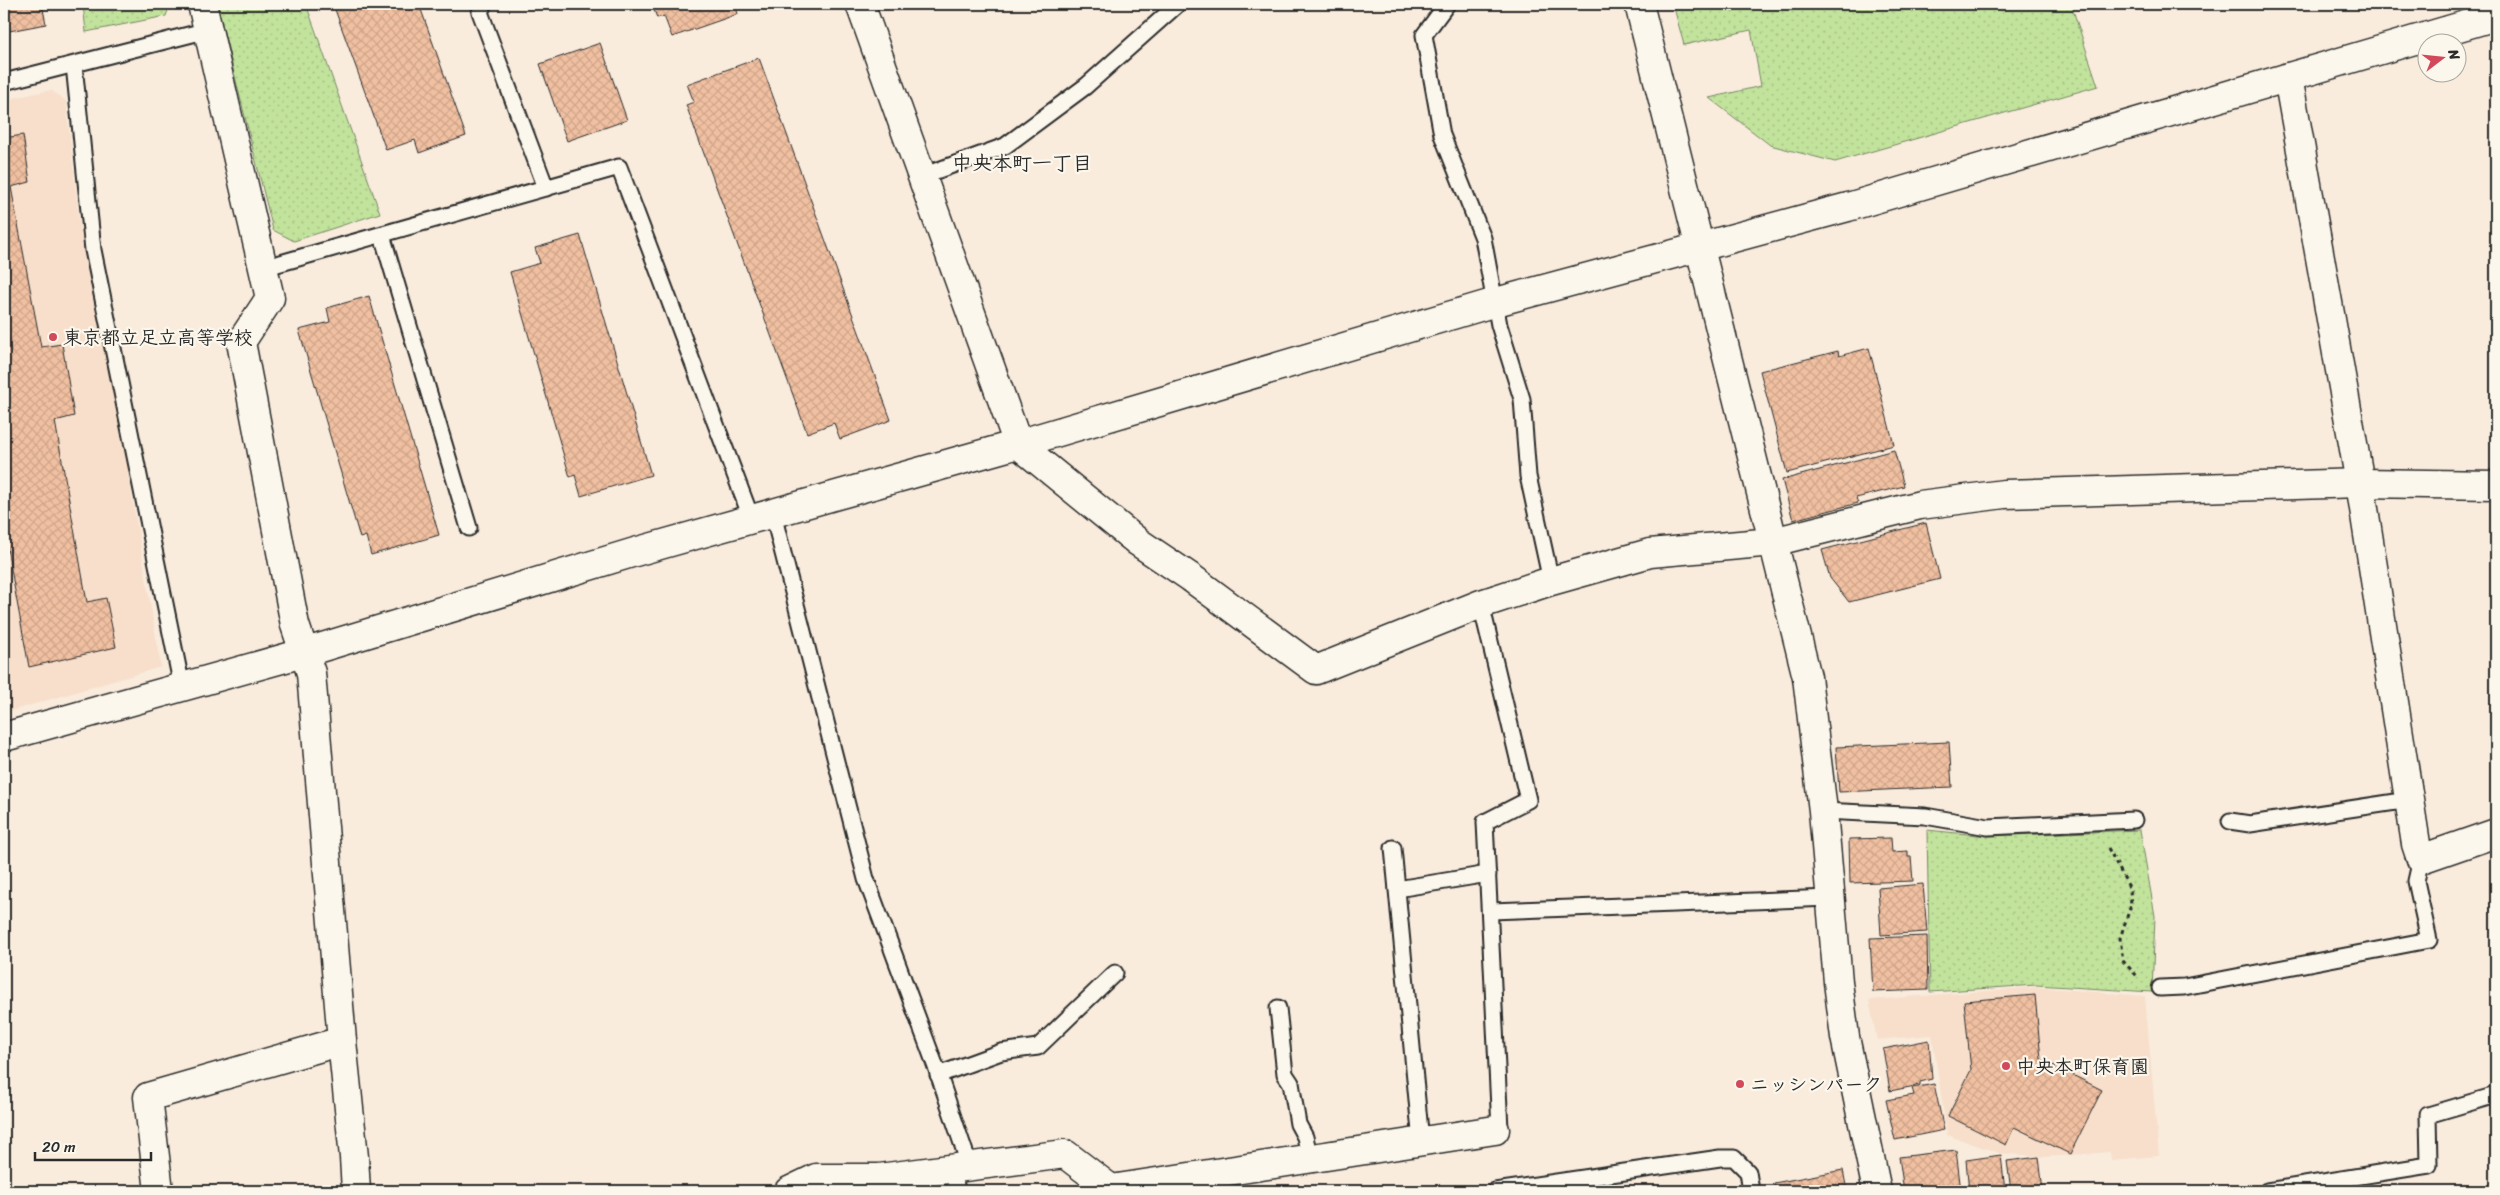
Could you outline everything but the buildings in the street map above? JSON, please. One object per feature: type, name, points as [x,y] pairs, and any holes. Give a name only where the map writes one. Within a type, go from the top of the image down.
[{"type":"street","points":[[202,4],[270,298],[241,342],[295,625],[311,673],[356,1191]]},
{"type":"street","points":[[860,4],[1018,444],[1138,542],[1190,576],[1316,670],[1481,604],[1650,552],[1773,542],[1920,505],[2004,494],[2360,483],[2496,485]]},
{"type":"street","points":[[1639,4],[1807,677],[1823,811],[1838,982],[1845,1037],[1877,1191]]},
{"type":"street","points":[[4,738],[304,652],[635,552],[1018,444],[1496,302],[1848,207],[2496,16]]},
{"type":"street","points":[[2288,77],[2360,483],[2416,844],[2421,859],[2496,833]]},
{"type":"street","points":[[159,1191],[148,1097],[342,1041]]},
{"type":"street","points":[[789,1191],[816,1178],[960,1176],[1065,1154],[1111,1189],[1495,1130]]},
{"type":"lane","points":[[484,4],[480,12],[546,188]]},
{"type":"lane","points":[[922,176],[1005,146],[1086,86],[1178,4]]},
{"type":"lane","points":[[1447,4],[1424,35],[1442,135],[1483,238],[1499,325],[1522,398],[1528,476],[1551,581]]},
{"type":"lane","points":[[4,82],[208,30]]},
{"type":"lane","points":[[74,65],[93,250],[182,687]]},
{"type":"lane","points":[[263,268],[619,167],[762,517],[866,879],[938,1075],[960,1176]]},
{"type":"lane","points":[[382,235],[468,528]]},
{"type":"lane","points":[[1481,604],[1528,800],[1485,822],[1491,911],[1500,1130],[1495,1130]]},
{"type":"lane","points":[[2230,821],[2250,824],[2409,800]]},
{"type":"lane","points":[[1823,811],[1925,816],[1988,826],[2134,820]]},
{"type":"lane","points":[[1393,848],[1421,1142]]},
{"type":"lane","points":[[2160,988],[2184,987],[2429,940],[2416,881],[2421,859]]},
{"type":"lane","points":[[1397,889],[1488,874]]},
{"type":"lane","points":[[1491,911],[1830,898]]},
{"type":"lane","points":[[938,1075],[1002,1052],[1038,1047],[1115,973]]},
{"type":"lane","points":[[1278,1008],[1285,1074],[1291,1083],[1298,1124],[1305,1137],[1310,1159]]},
{"type":"lane","points":[[2267,1191],[2429,1165],[2428,1115],[2496,1095]]},
{"type":"lane","points":[[1496,1191],[1734,1158],[1748,1172],[1751,1191]]},
{"type":"path","points":[[2094,822],[2130,889],[2131,905],[2120,938],[2123,961],[2138,976],[2160,988]]},
{"type":"shaded area","name":"東京都立足立高等学校","points":[[51,90],[66,101],[80,227],[124,448],[161,667],[4,713],[4,100]]},
{"type":"shaded area","points":[[2036,987],[2145,996],[2159,1156],[2111,1160],[2110,1152],[2046,1157],[1999,1153],[1947,1135],[1932,1035],[1877,1040],[1869,1000]]},
{"type":"green space","points":[[83,4],[170,4],[166,16],[86,32]]},
{"type":"green space","points":[[217,4],[306,4],[380,213],[294,241],[273,230]]},
{"type":"green space","points":[[1673,4],[2071,4],[2098,86],[1835,162],[1770,145],[1709,98],[1761,86],[1751,30],[1684,45]]},
{"type":"green space","points":[[1927,830],[1987,836],[2140,830],[2155,916],[2152,992],[2036,985],[1930,992]]},
{"type":"place","name":"東京都立足立高等学校","points":[[53,337]]},
{"type":"place","name":"中央本町保育園","points":[[2006,1066]]},
{"type":"place","name":"ニッシンパーク","points":[[1740,1084]]},
{"type":"district","name":"中央本町一丁目","points":[[1022,163]]}]
